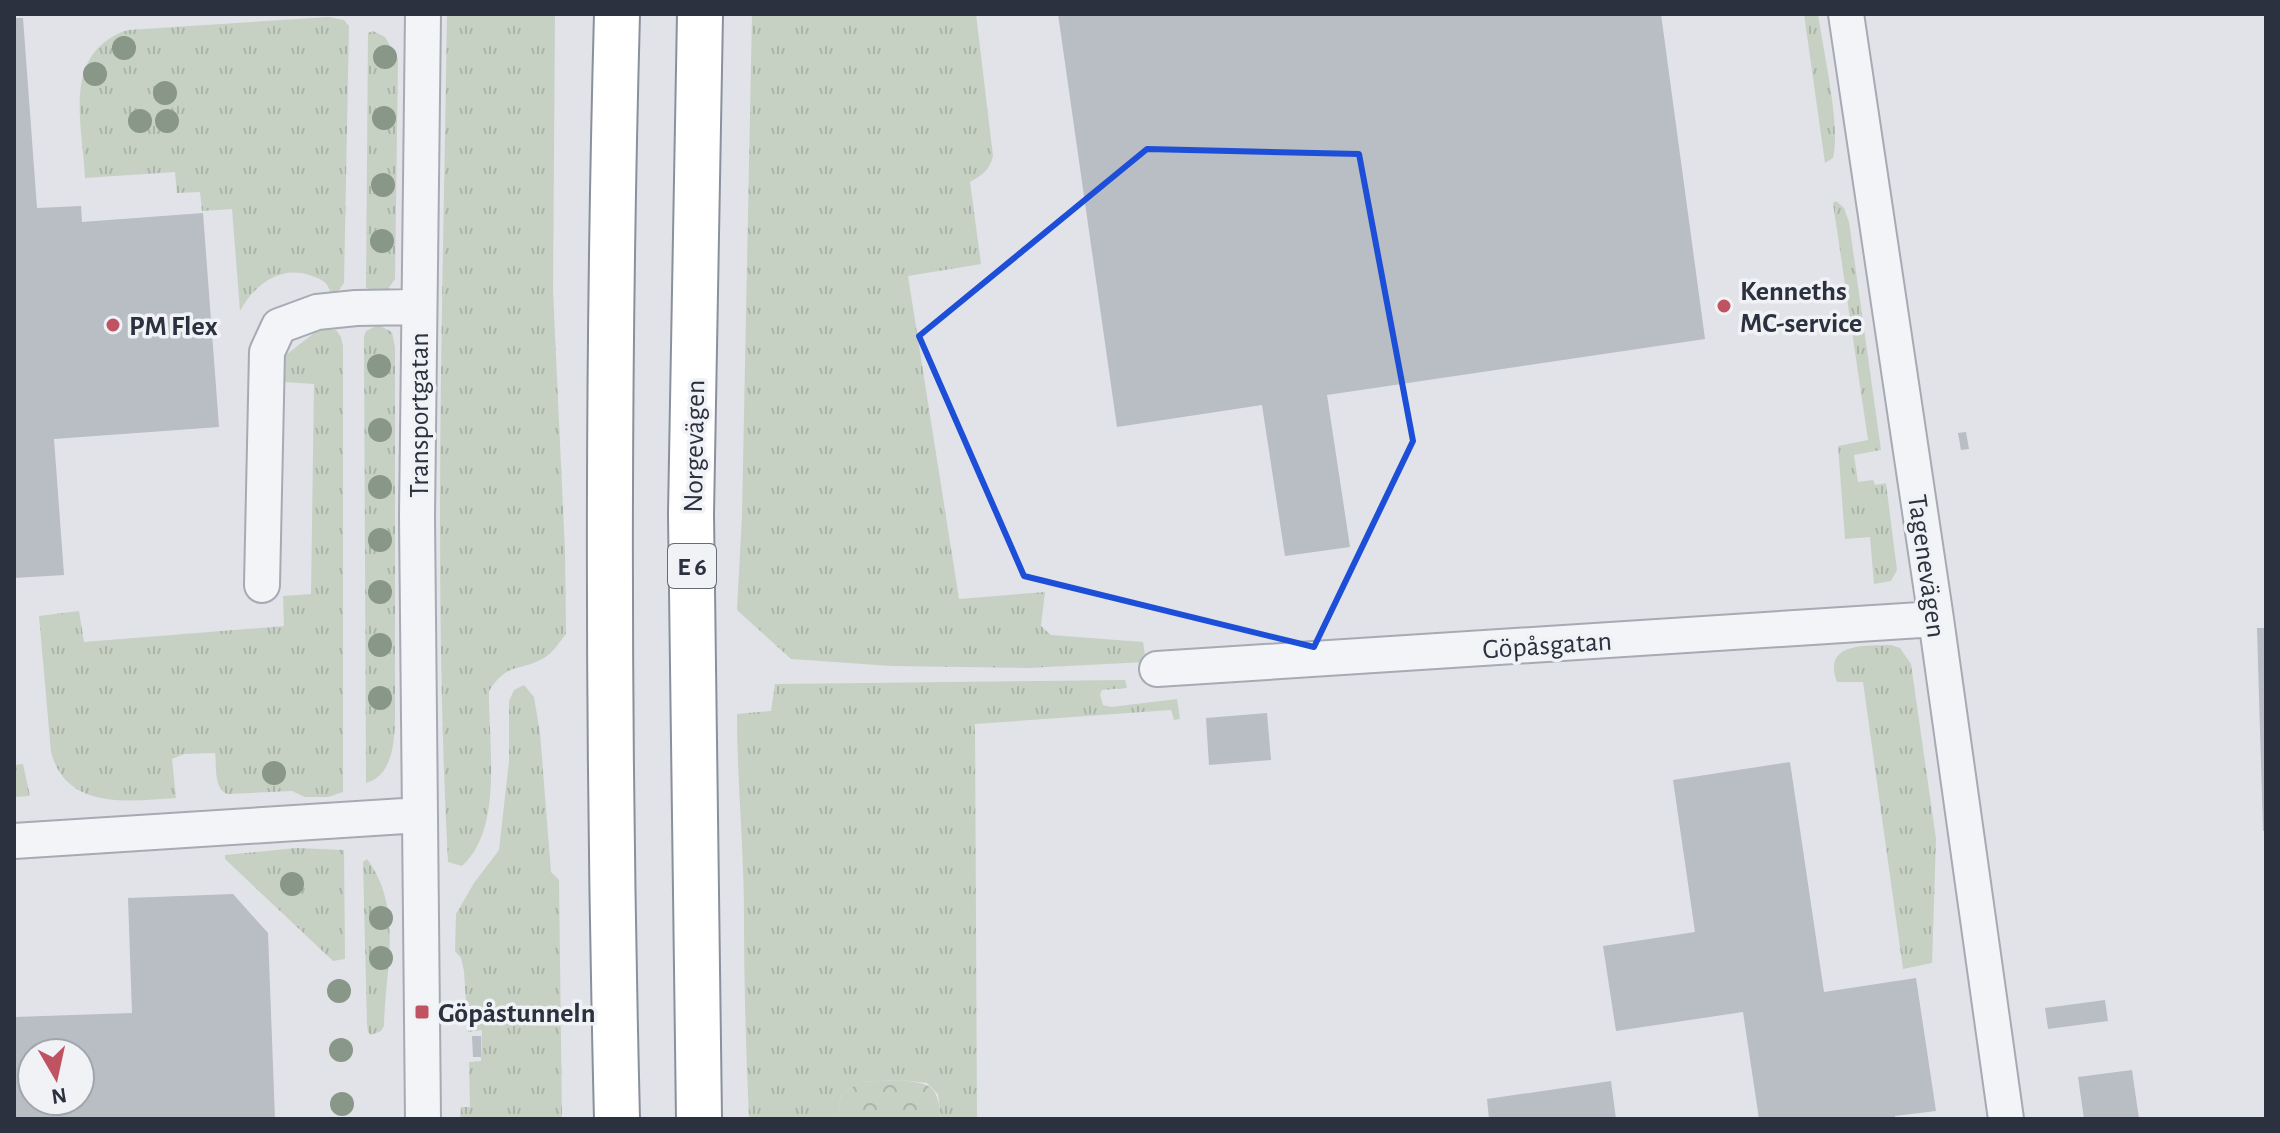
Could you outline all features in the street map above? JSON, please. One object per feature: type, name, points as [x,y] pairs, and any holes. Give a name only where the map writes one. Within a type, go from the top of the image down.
[{"type":"highway","points":[[617,14],[611,210],[610,507],[617,1119]]},
{"type":"highway","name":"Norgevägen","points":[[699,1119],[691,514],[700,14]]},
{"type":"street","name":"Transportgatan","points":[[423,14],[417,680],[423,1119]]},
{"type":"street","name":"Tagenevägen","points":[[1846,14],[2006,1119]]},
{"type":"street","points":[[262,585],[267,352],[279,326],[317,312],[418,307]]},
{"type":"street","name":"Göpåsgatan","points":[[1157,669],[1936,619]]},
{"type":"street","points":[[14,841],[420,815]]},
{"type":"highlighted area","points":[[1147,149],[1359,154],[1413,441],[1314,647],[1024,576],[919,336]]},
{"type":"green space","points":[[447,14],[555,14],[553,291],[565,551],[566,634],[547,656],[508,671],[489,691],[489,808],[475,850],[462,866],[448,862],[441,650],[440,438]]},
{"type":"green space","points":[[752,14],[976,14],[993,156],[985,172],[970,182],[981,264],[908,276],[959,599],[1045,592],[1041,626],[1051,635],[1143,642],[1146,662],[1027,668],[892,666],[791,659],[737,610],[742,515]]},
{"type":"green space","points":[[1804,14],[1818,14],[1830,88],[1835,144],[1833,158],[1825,163]]},
{"type":"green space","points":[[328,17],[344,20],[349,26],[344,283],[338,291],[330,291],[323,281],[312,276],[301,273],[279,275],[261,285],[240,311],[232,209],[202,211],[200,192],[177,193],[175,172],[85,178],[80,114],[84,73],[92,55],[107,41],[128,30]]},
{"type":"green space","points":[[373,31],[385,37],[398,59],[395,279],[388,289],[377,292],[366,288],[368,33]]},
{"type":"green space","points":[[1836,201],[1844,208],[1849,222],[1881,450],[1854,455],[1858,482],[1873,480],[1875,485],[1886,483],[1897,570],[1891,581],[1874,584],[1870,537],[1845,539],[1838,446],[1868,440],[1833,203]]},
{"type":"green space","points":[[378,325],[392,332],[395,347],[395,722],[390,758],[381,774],[366,783],[364,336],[366,331]]},
{"type":"green space","points":[[318,330],[336,330],[343,346],[343,792],[328,797],[305,797],[292,791],[227,794],[218,781],[215,753],[184,754],[172,759],[176,798],[121,800],[85,793],[59,771],[51,752],[39,616],[79,611],[84,642],[284,626],[283,596],[311,594],[314,384],[283,382],[282,358]]},
{"type":"green space","points":[[1891,645],[1900,648],[1911,664],[1936,839],[1932,963],[1903,969],[1863,682],[1837,682],[1834,669],[1835,659],[1849,649]]},
{"type":"green space","points":[[1125,680],[1127,688],[1102,690],[1103,705],[1111,707],[1177,699],[1180,719],[1174,720],[1171,710],[975,724],[977,1119],[941,1119],[938,1094],[927,1083],[900,1080],[860,1082],[841,1095],[837,1119],[749,1119],[737,714],[771,711],[775,684]]},
{"type":"green space","points":[[524,685],[534,697],[540,733],[551,872],[559,880],[562,1119],[460,1119],[461,1107],[470,1107],[469,1062],[481,1061],[482,1030],[468,1032],[464,971],[461,958],[455,951],[456,914],[499,850],[509,761],[509,701],[514,690]]},
{"type":"green space","points":[[23,764],[30,796],[14,797],[14,765]]},
{"type":"green space","points":[[296,848],[344,850],[345,959],[333,961],[225,859],[225,855]]},
{"type":"green space","points":[[367,859],[385,898],[390,940],[384,1026],[381,1031],[371,1035],[367,1024],[363,862]]},
{"type":"green space","points":[[900,1080],[931,1088],[938,1099],[941,1119],[837,1119],[841,1095],[860,1082]]},
{"type":"building","points":[[1058,14],[1661,14],[1705,339],[1327,395],[1350,547],[1285,556],[1262,405],[1117,427]]},
{"type":"building","name":"PM Flex","points":[[14,18],[23,18],[37,208],[81,206],[82,222],[203,213],[219,427],[54,439],[64,575],[14,578]]},
{"type":"building","points":[[1966,432],[1969,449],[1961,450],[1958,433]]},
{"type":"building","points":[[2257,628],[2266,628],[2266,831],[2263,831]]},
{"type":"building","points":[[1267,713],[1271,760],[1209,765],[1206,718]]},
{"type":"building","points":[[1790,762],[1824,992],[1916,978],[1936,1111],[1895,1116],[1895,1119],[1759,1119],[1743,1012],[1616,1031],[1603,946],[1695,932],[1673,780]]},
{"type":"building","points":[[233,894],[268,933],[275,1119],[14,1119],[14,1017],[132,1013],[128,898]]},
{"type":"building","points":[[2105,1000],[2108,1021],[2048,1029],[2045,1008]]},
{"type":"building","points":[[472,1036],[481,1036],[481,1057],[473,1057]]},
{"type":"building","points":[[2132,1070],[2139,1119],[2084,1119],[2078,1077]]},
{"type":"building","points":[[1611,1081],[1616,1119],[1489,1119],[1487,1099]]},
{"type":"place","name":"Kenneths MC-service","points":[[1724,306]]},
{"type":"place","name":"PM Flex","points":[[113,325]]},
{"type":"place","name":"Göpåstunneln","points":[[422,1012]]}]
